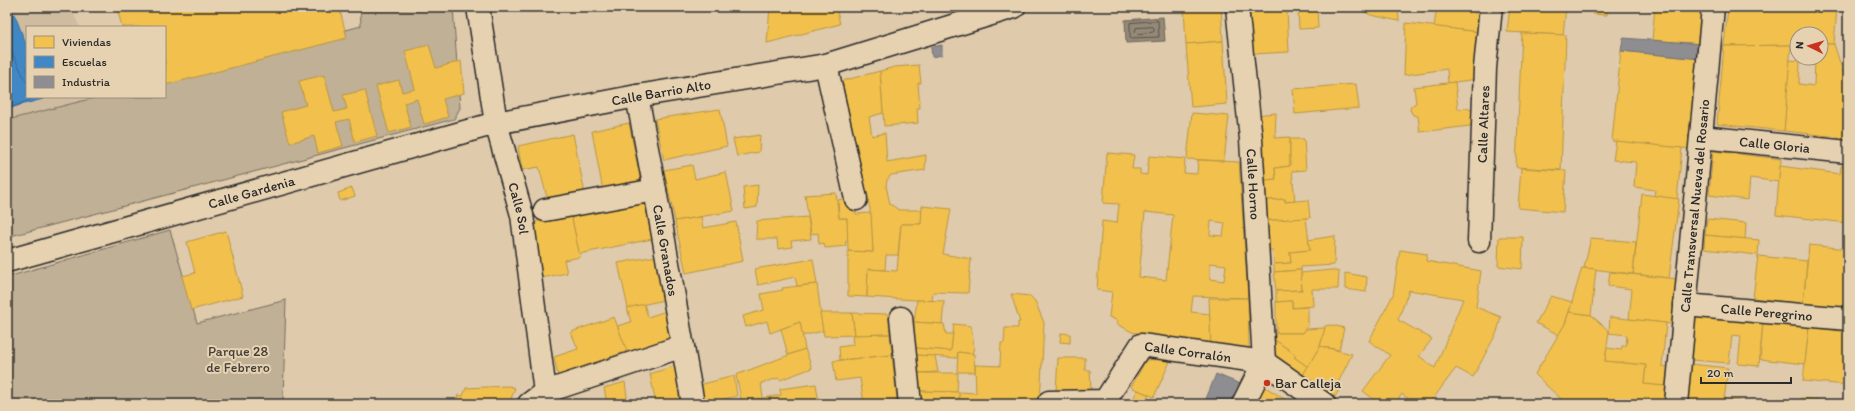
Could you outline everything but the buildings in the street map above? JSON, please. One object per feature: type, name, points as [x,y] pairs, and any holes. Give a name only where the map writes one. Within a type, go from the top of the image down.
[{"type":"street","name":"Calle Sol","points":[[478,7],[496,123],[522,215],[537,398]]},
{"type":"street","name":"Calle Barrio Alto","points":[[496,123],[636,96],[826,65],[986,12],[1014,7]]},
{"type":"street","name":"Calle Horno","points":[[1237,7],[1251,139],[1264,362]]},
{"type":"street","name":"Calle Altares","points":[[1479,241],[1485,68],[1491,7]]},
{"type":"street","name":"Calle Transversal Nueva del Rosario","points":[[1676,404],[1713,7]]},
{"type":"street","points":[[826,65],[856,199]]},
{"type":"street","name":"Calle Granados","points":[[636,96],[655,190],[693,404]]},
{"type":"street","name":"Calle Gardenia","points":[[7,260],[496,123]]},
{"type":"street","name":"Calle Gloria","points":[[1701,137],[1848,152]]},
{"type":"street","points":[[545,210],[655,190]]},
{"type":"street","name":"Calle Peregrino","points":[[1685,305],[1848,319]]},
{"type":"street","points":[[901,318],[910,404]]},
{"type":"street","name":"Calle Corralón","points":[[1049,404],[1049,402],[1105,401],[1141,345],[1264,362]]},
{"type":"street","points":[[537,398],[683,346]]},
{"type":"street","points":[[1243,404],[1264,362],[1324,404]]},
{"type":"path","points":[[81,404],[86,404]]},
{"type":"shaded area","points":[[7,7],[11,10],[18,7],[46,7],[47,9],[52,7],[70,7],[80,26],[26,26],[26,98],[94,98],[7,120]]},
{"type":"green space","points":[[360,7],[453,7],[460,108],[454,119],[7,237],[7,120],[94,98],[166,98],[166,79],[361,26]]},
{"type":"green space","name":"Parque 28 de Febrero","points":[[170,230],[197,323],[286,300],[283,400],[263,404],[7,404],[7,277]]},
{"type":"water","points":[[1163,17],[1165,41],[1126,43],[1125,20]]},
{"type":"place","name":"Bar Calleja","points":[[1267,383]]}]
